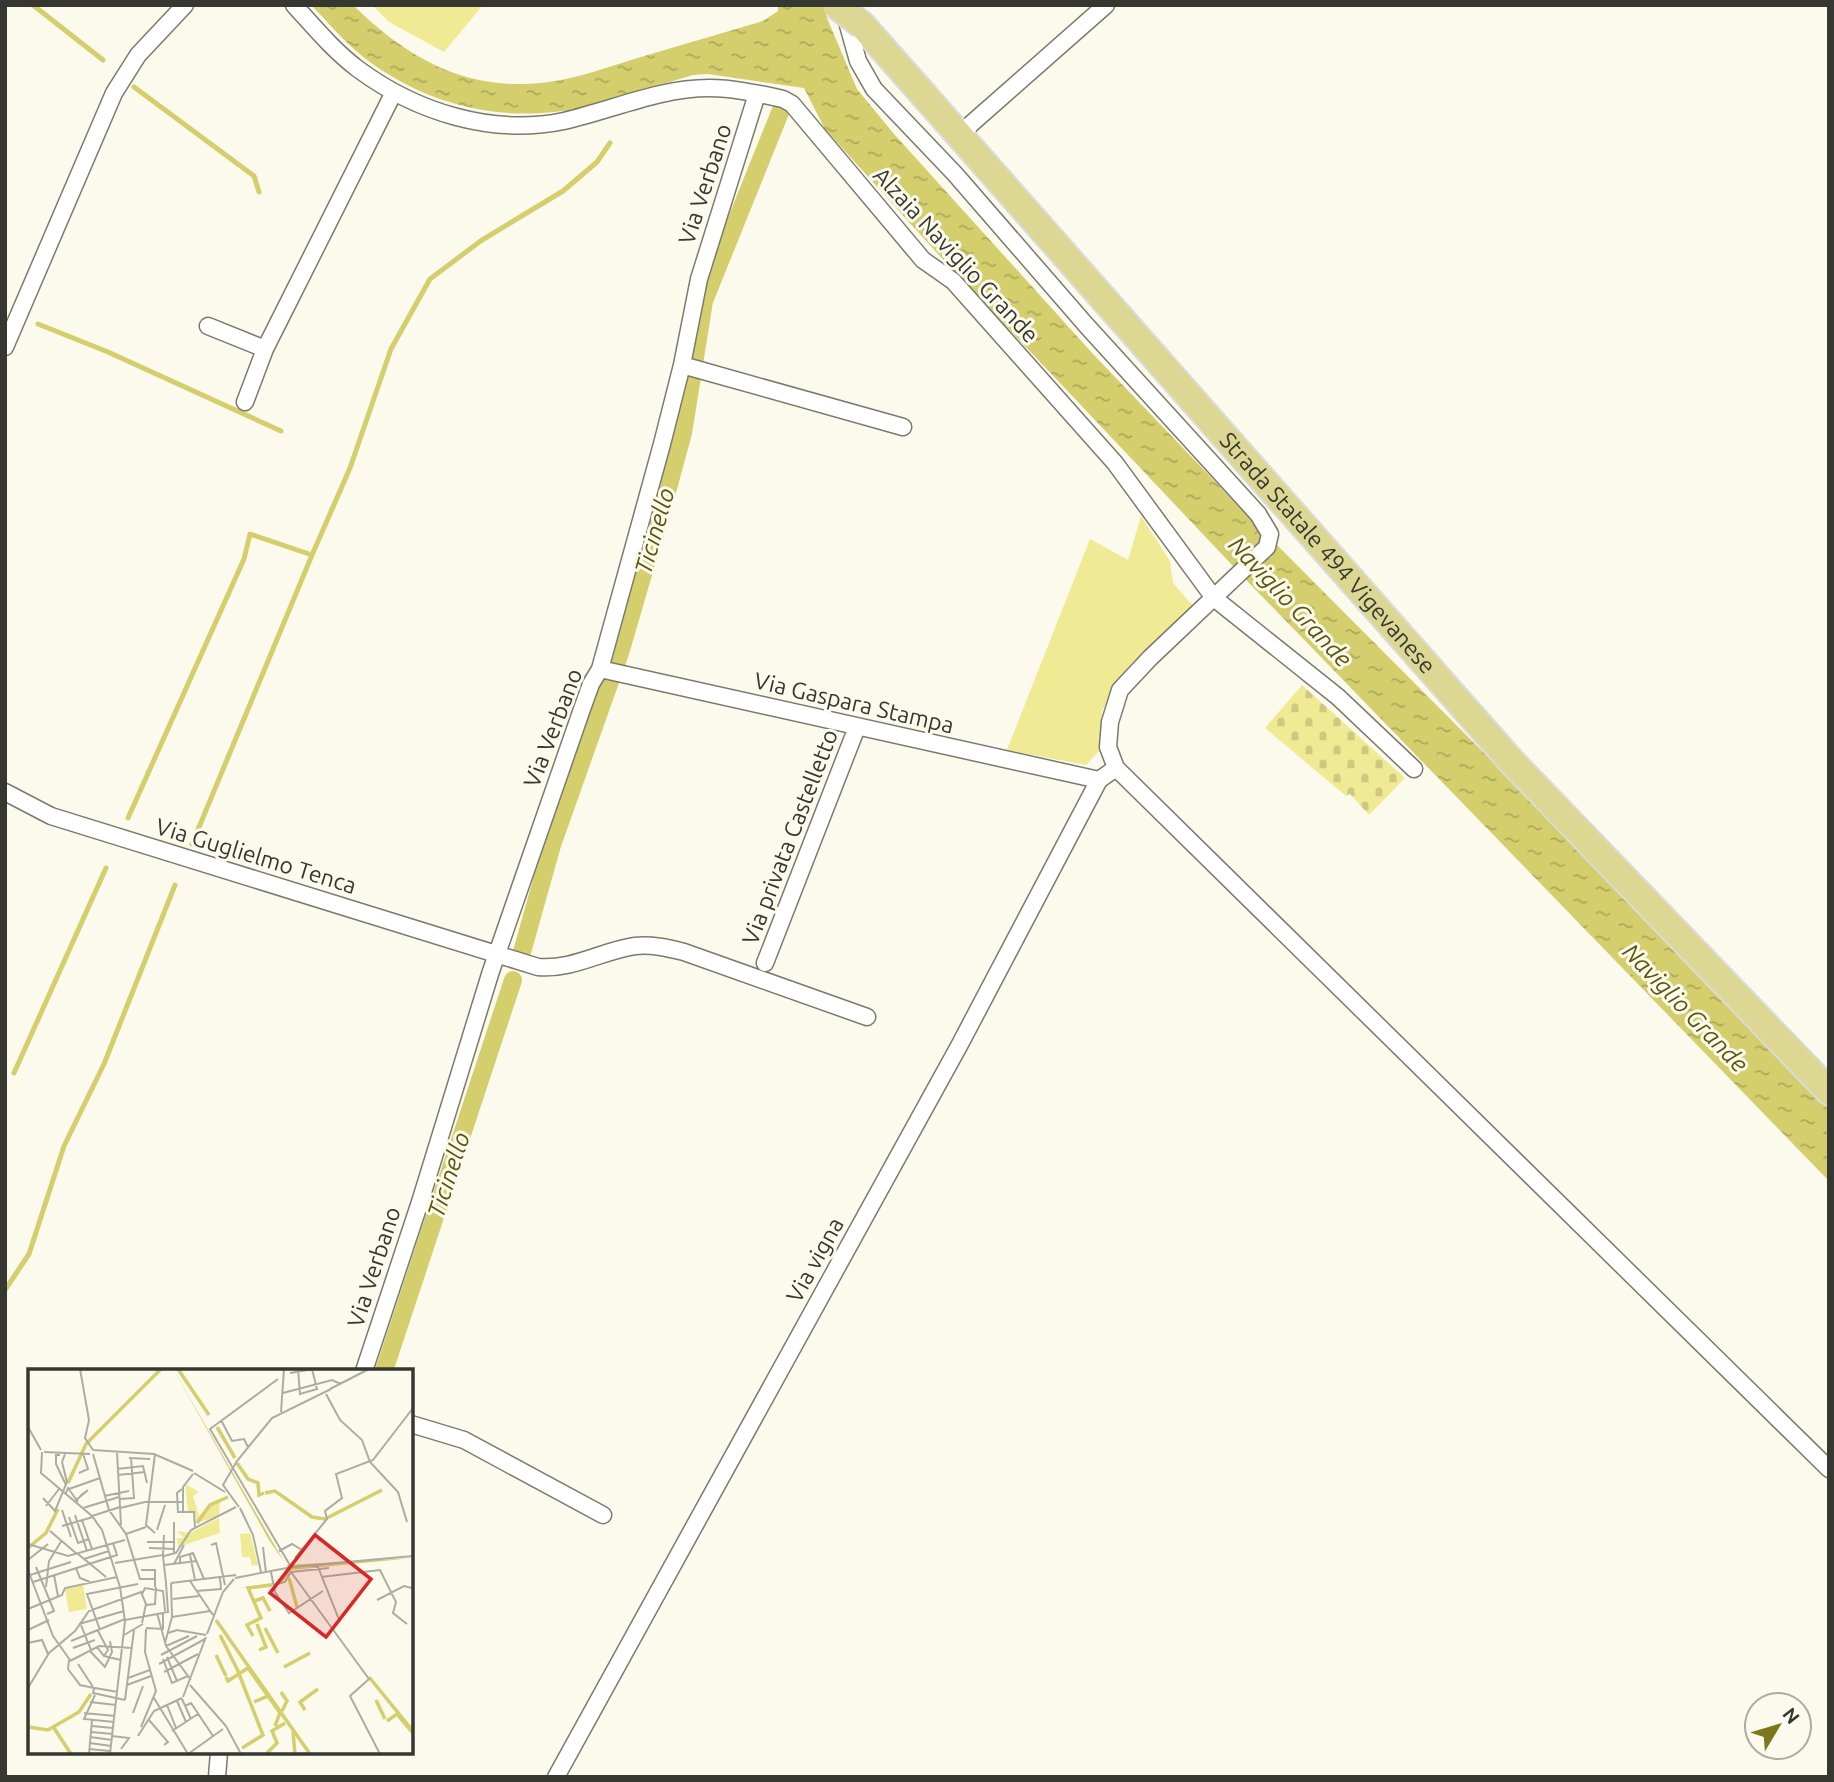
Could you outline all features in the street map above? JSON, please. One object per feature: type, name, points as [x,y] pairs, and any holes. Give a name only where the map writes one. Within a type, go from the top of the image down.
[{"type":"main road","name":"Strada Statale 494 Vigevanese","points":[[836,5],[862,24],[1512,762],[1829,1091]]},
{"type":"street","points":[[5,346],[114,93],[138,55],[184,5]]},
{"type":"street","name":"Alzaia Naviglio Grande","points":[[294,5],[357,68],[394,92],[462,120],[514,126],[562,121],[669,93],[709,88],[783,99],[792,104],[923,260],[953,281],[1115,463],[1219,594],[1338,697],[1414,769]]},
{"type":"street","points":[[842,5],[858,61],[874,89],[955,174],[1123,366],[1258,514],[1269,534],[1267,547],[1150,658],[1121,690],[1110,722],[1108,747],[1116,768],[1829,1469]]},
{"type":"street","points":[[961,136],[971,124],[1106,5]]},
{"type":"street","points":[[244,402],[265,349],[394,92]]},
{"type":"street","name":"Via Verbano","points":[[364,1369],[420,1202],[497,955],[591,684],[604,670],[685,365],[699,279],[757,94]]},
{"type":"street","points":[[208,326],[265,349]]},
{"type":"street","points":[[1123,366],[1145,344]]},
{"type":"street","points":[[685,365],[904,427]]},
{"type":"street","name":"Via Gaspara Stampa","points":[[604,670],[1099,780]]},
{"type":"street","name":"Via privata Castelletto","points":[[765,963],[857,727]]},
{"type":"street","name":"Via vigna","points":[[556,1777],[953,1058],[1099,780],[1116,768]]},
{"type":"street","name":"Via Guglielmo Tenca","points":[[5,792],[51,816],[497,955],[547,967],[567,966],[633,947],[665,948],[684,952],[867,1017]]},
{"type":"street","points":[[413,1425],[464,1440],[603,1515]]},
{"type":"street","points":[[217,1777],[219,1754]]},
{"type":"green space","points":[[372,5],[483,5],[444,52],[389,22]]},
{"type":"green space","points":[[1141,516],[1170,561],[1173,583],[1193,606],[1120,678],[1102,711],[1100,750],[1086,765],[1007,750],[1090,539],[1128,560]]},
{"type":"green space","points":[[1302,685],[1405,778],[1369,815],[1350,794],[1346,796],[1265,728]]},
{"type":"water","name":"Naviglio Grande","points":[[311,5],[353,5],[395,41],[441,68],[466,77],[519,84],[583,75],[763,21],[778,11],[778,5],[825,5],[827,18],[857,89],[894,134],[1093,354],[1829,1109],[1829,1181],[1250,584],[937,253],[825,129],[804,88],[708,74],[693,75],[572,110],[527,114],[474,108],[424,93],[377,67],[350,46]]},
{"type":"waterway","points":[[33,5],[103,60]]},
{"type":"waterway","points":[[134,87],[254,176],[259,192]]},
{"type":"waterway","name":"Ticinello","points":[[522,952],[552,845],[620,653],[668,488],[683,433],[704,301],[781,110]]},
{"type":"waterway","points":[[128,818],[244,559],[250,534],[312,555],[350,468],[391,349],[430,279],[482,240],[563,191],[597,162],[610,143]]},
{"type":"waterway","points":[[38,324],[108,352],[281,431]]},
{"type":"waterway","points":[[192,844],[312,555]]},
{"type":"waterway","points":[[14,1073],[106,868]]},
{"type":"waterway","points":[[5,1290],[29,1254],[64,1146],[104,1064],[175,885]]},
{"type":"waterway","name":"Ticinello","points":[[385,1369],[513,980]]}]
